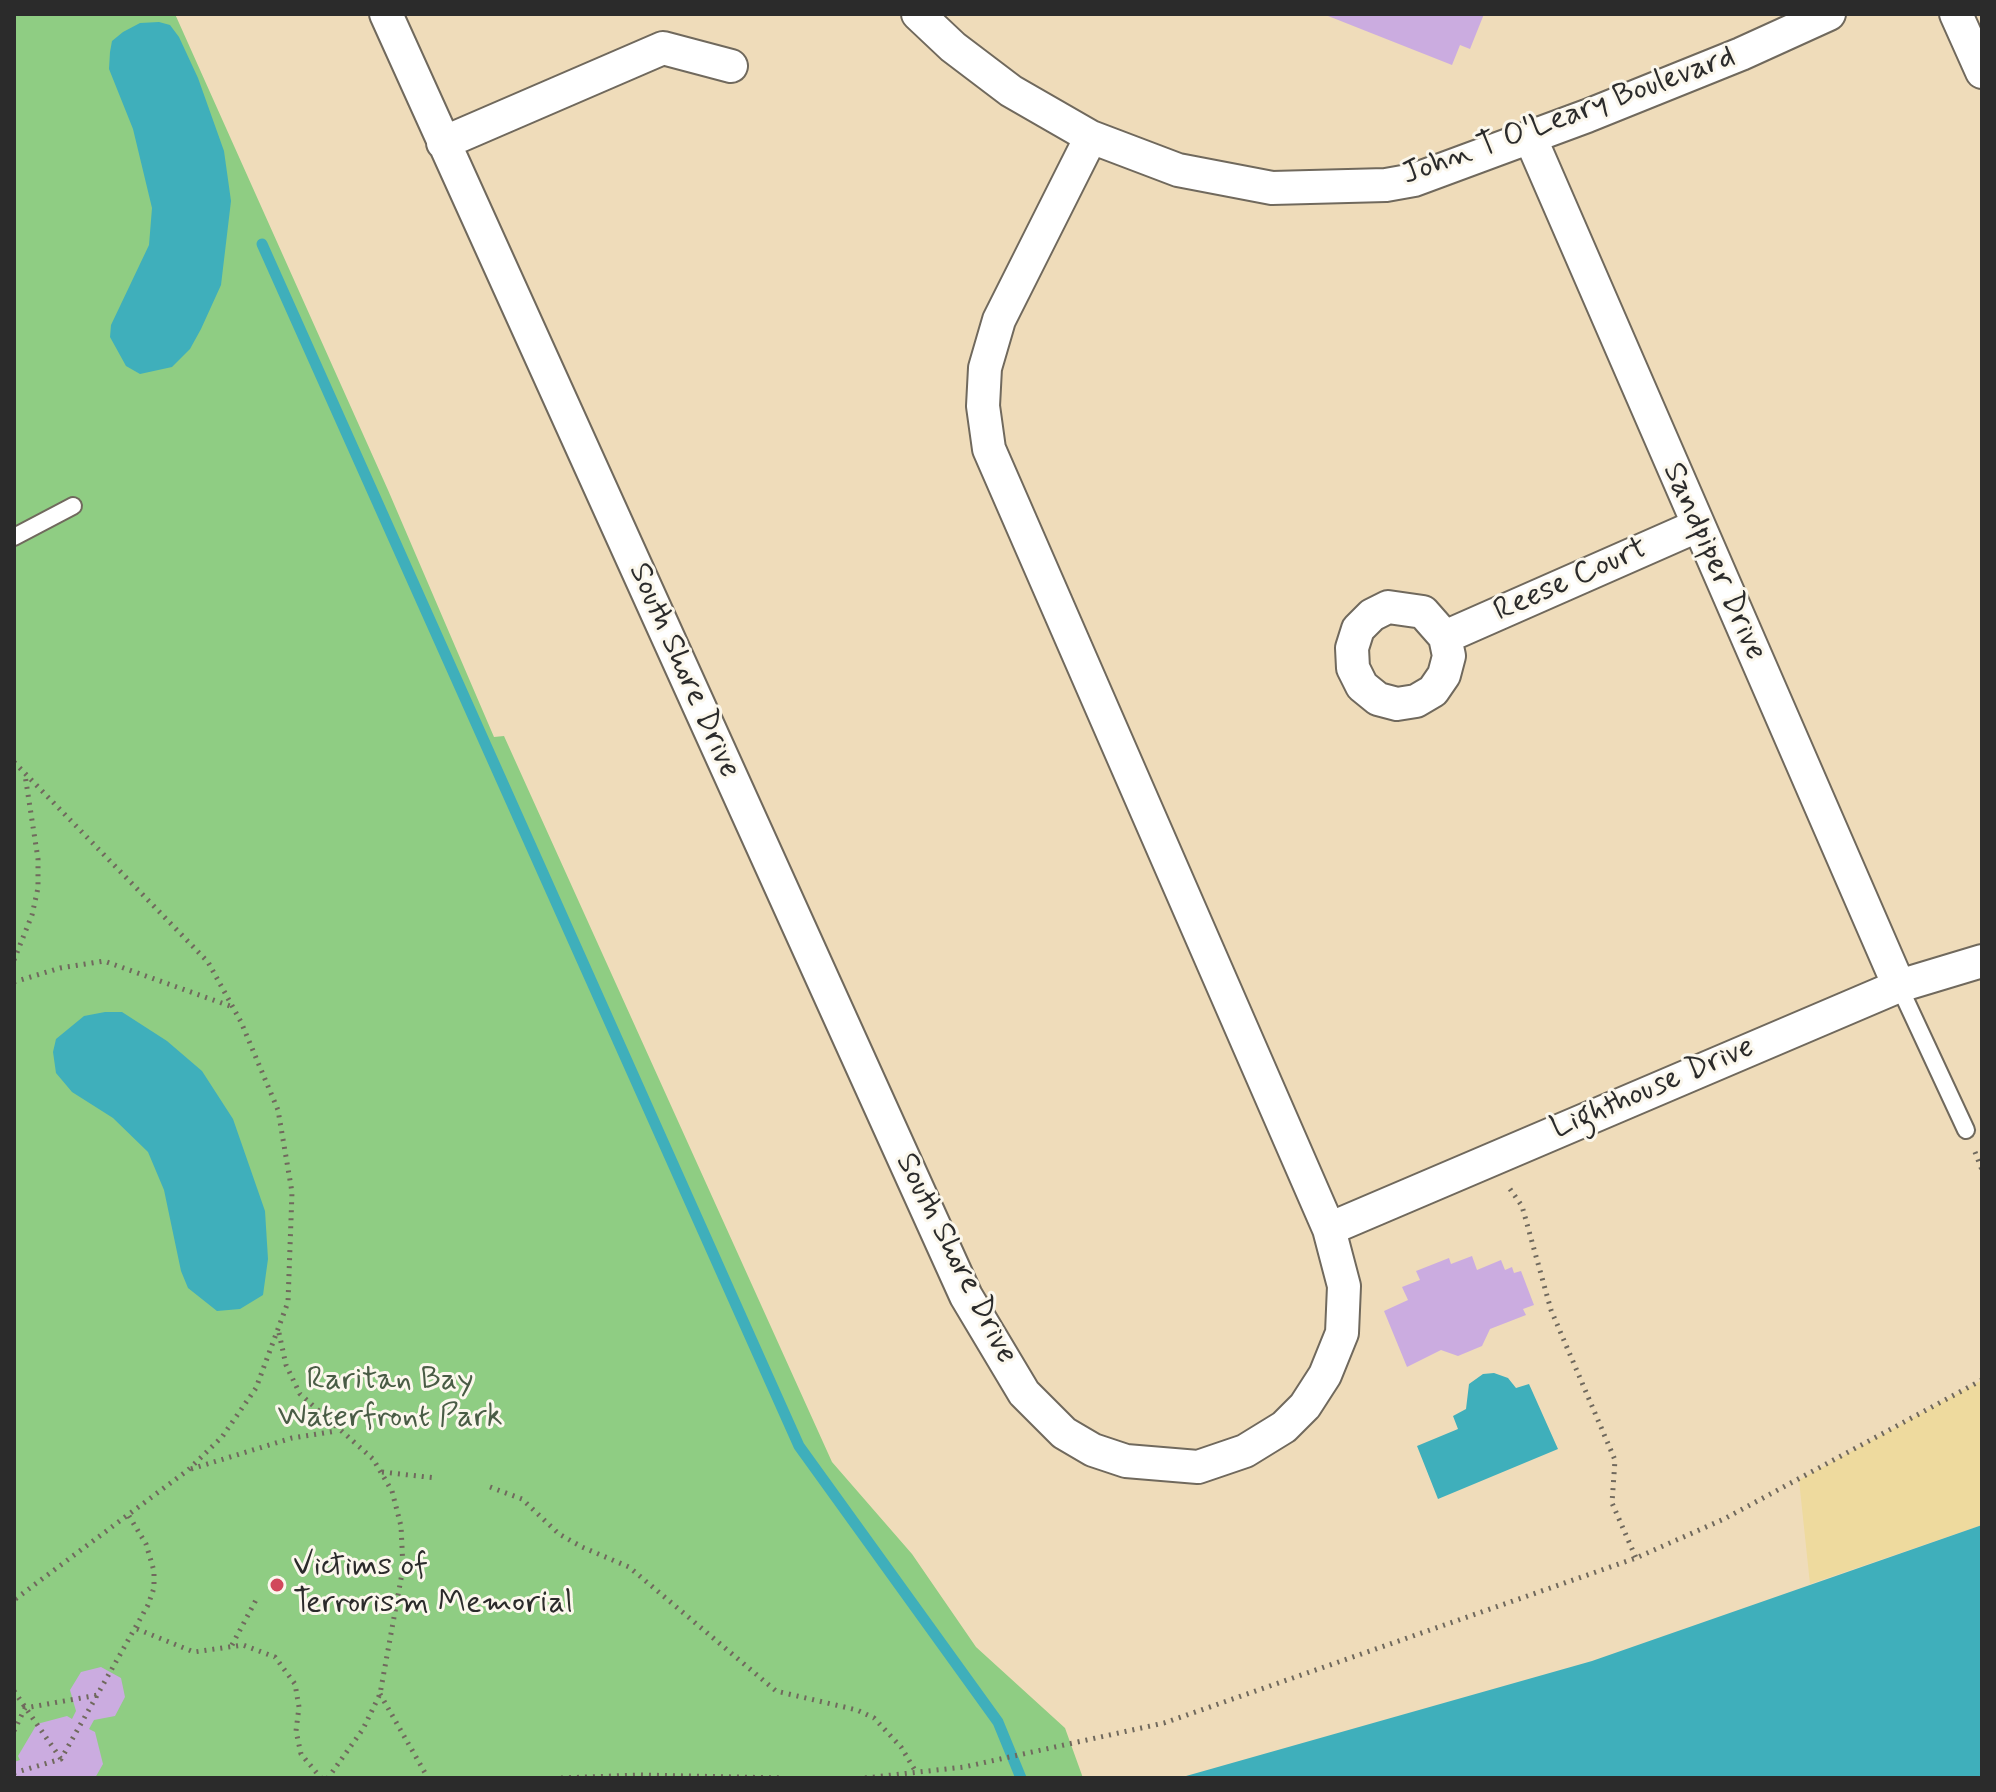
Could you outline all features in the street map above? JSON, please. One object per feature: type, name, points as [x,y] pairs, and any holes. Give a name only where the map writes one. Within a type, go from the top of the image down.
[{"type":"street","name":"South Shore Drive","points":[[386,14],[966,1296],[1024,1393],[1064,1433],[1093,1450],[1126,1461],[1198,1467],[1245,1451],[1284,1427],[1305,1406],[1325,1375],[1342,1333],[1344,1286],[1329,1229],[989,449],[983,406],[985,368],[999,320],[1091,137]]},
{"type":"street","name":"John T O'Leary Boulevard","points":[[918,14],[953,47],[1011,91],[1091,137],[1178,170],[1272,188],[1386,185],[1414,180],[1741,54],[1829,14]]},
{"type":"street","points":[[1956,14],[1982,72]]},
{"type":"street","points":[[443,143],[663,48],[731,66]]},
{"type":"street","name":"Sandpiper Drive","points":[[1530,137],[1899,986]]},
{"type":"street","name":"Reese Court","points":[[1445,637],[1697,526]]},
{"type":"street","name":"Lighthouse Drive","points":[[1329,1229],[1899,986],[1982,961]]},
{"type":"lane","points":[[14,537],[73,506]]},
{"type":"lane","points":[[1899,986],[1966,1130]]},
{"type":"path","points":[[14,762],[208,962],[232,1006],[278,1110],[292,1192],[291,1272],[279,1332],[256,1388],[222,1437],[188,1470],[14,1600]]},
{"type":"path","points":[[14,960],[32,915],[38,888],[38,859],[25,774]]},
{"type":"path","points":[[14,982],[60,968],[104,961],[232,1006]]},
{"type":"path","points":[[1485,1160],[1522,1206],[1551,1310],[1615,1460],[1612,1503],[1636,1558]]},
{"type":"path","points":[[279,1332],[286,1365],[300,1394],[373,1459],[392,1491],[401,1526],[403,1568],[380,1694],[363,1729],[328,1778]]},
{"type":"path","points":[[865,1778],[964,1767],[1164,1723],[1636,1558],[1724,1519],[1982,1380]]},
{"type":"path","points":[[188,1470],[292,1438],[337,1430]]},
{"type":"path","points":[[381,1472],[436,1478]]},
{"type":"path","points":[[490,1487],[522,1499],[559,1534],[629,1567],[776,1691],[857,1710],[874,1718],[901,1747],[916,1772]]},
{"type":"path","points":[[14,1773],[61,1759],[137,1629],[154,1588],[154,1571],[146,1544],[129,1516]]},
{"type":"path","points":[[231,1646],[256,1600]]},
{"type":"path","points":[[137,1629],[194,1652],[219,1651],[231,1646],[264,1651],[291,1673],[298,1695],[296,1731],[301,1754],[321,1778]]},
{"type":"path","points":[[14,1691],[61,1759]]},
{"type":"path","points":[[25,1708],[99,1694]]},
{"type":"path","points":[[380,1694],[428,1778]]},
{"type":"path","points":[[14,1731],[25,1708]]},
{"type":"path","points":[[561,1778],[639,1775],[784,1778]]},
{"type":"green space","name":"Raritan Bay Waterfront Park","points":[[14,14],[175,14],[388,490],[494,737],[504,736],[832,1462],[912,1554],[976,1647],[1065,1728],[1083,1778],[14,1778]]},
{"type":"sand","points":[[1982,1380],[1982,1525],[1810,1584],[1799,1480]]},
{"type":"water","points":[[140,23],[170,25],[179,37],[198,78],[224,151],[231,201],[221,285],[201,329],[190,349],[172,367],[140,374],[126,366],[110,337],[111,325],[149,245],[152,208],[133,129],[109,69],[112,41]]},
{"type":"water","points":[[122,1012],[167,1041],[202,1071],[233,1119],[265,1211],[268,1259],[263,1295],[240,1309],[217,1311],[188,1288],[181,1271],[164,1190],[148,1152],[113,1118],[72,1092],[56,1073],[53,1052],[56,1039],[84,1016]]},
{"type":"water","points":[[1494,1373],[1508,1378],[1516,1388],[1529,1384],[1558,1449],[1438,1499],[1417,1446],[1458,1429],[1453,1416],[1466,1409],[1469,1384],[1483,1374]]},
{"type":"water","points":[[1982,1525],[1982,1778],[1179,1778],[1592,1661]]},
{"type":"building","points":[[1323,14],[1484,14],[1470,49],[1460,45],[1452,65]]},
{"type":"building","points":[[1472,1256],[1477,1270],[1501,1260],[1505,1270],[1512,1267],[1514,1273],[1521,1271],[1534,1305],[1523,1309],[1526,1315],[1490,1329],[1482,1346],[1458,1356],[1441,1350],[1407,1367],[1384,1311],[1408,1300],[1402,1287],[1420,1280],[1416,1271],[1449,1258],[1451,1264]]},
{"type":"building","points":[[101,1667],[121,1678],[125,1697],[115,1716],[94,1720],[89,1729],[95,1732],[103,1764],[95,1778],[14,1778],[14,1762],[20,1760],[18,1756],[37,1724],[67,1716],[72,1719],[76,1711],[70,1690],[81,1672]]},
{"type":"waterway","points":[[262,244],[799,1446],[998,1722],[1021,1778]]},
{"type":"place","name":"Victims of Terrorism Memorial","points":[[277,1585]]}]
